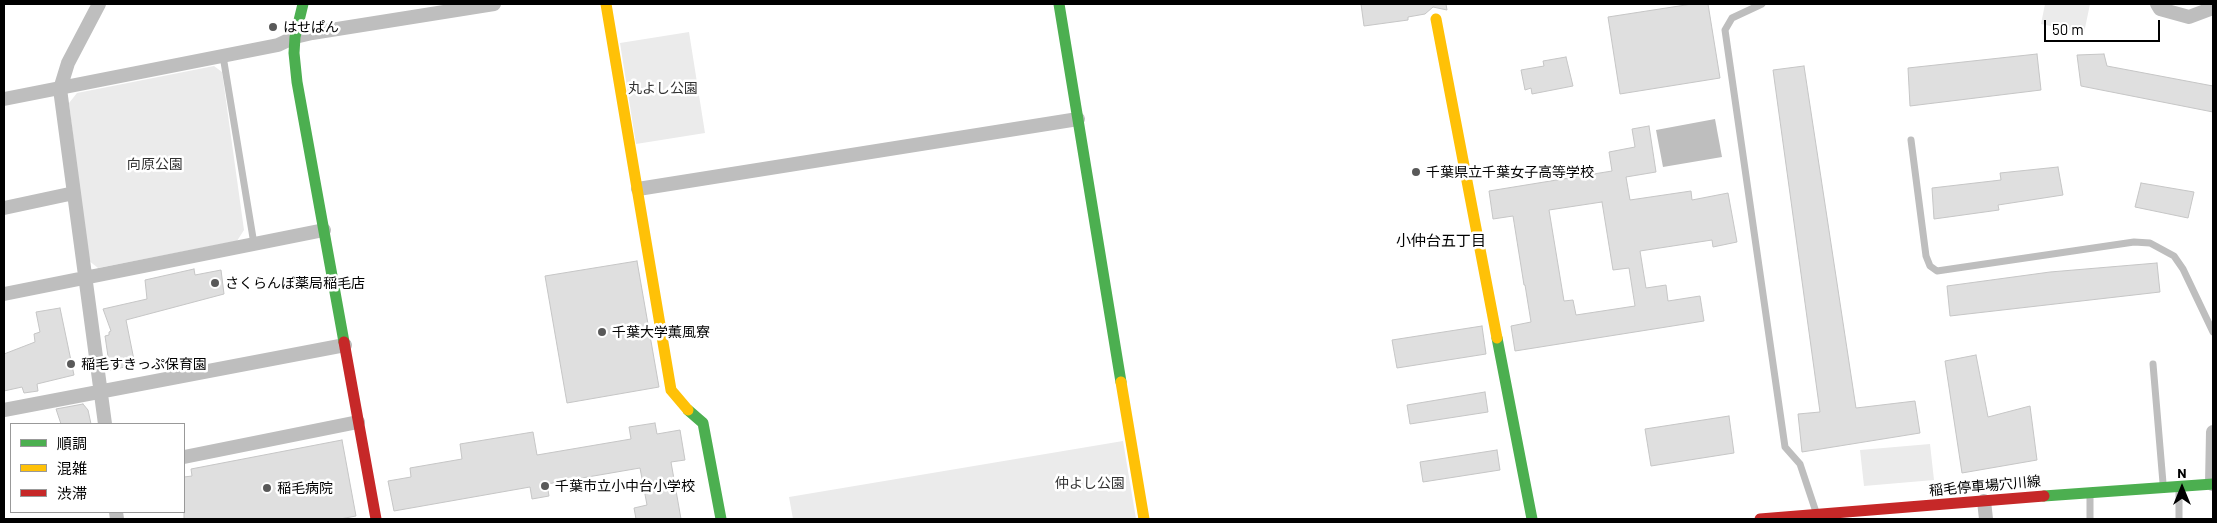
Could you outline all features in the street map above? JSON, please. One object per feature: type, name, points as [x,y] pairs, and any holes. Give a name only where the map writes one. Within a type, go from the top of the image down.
[{"type":"street","points":[[99,4],[68,63],[60,89],[105,423]]},
{"type":"street","points":[[303,4],[295,37],[294,53],[297,82],[376,519]]},
{"type":"street","points":[[4,99],[278,45],[295,37],[458,7],[494,4]]},
{"type":"street","points":[[606,4],[671,390],[683,405],[703,423],[721,519]]},
{"type":"street","points":[[1059,4],[1144,519]]},
{"type":"street","points":[[2157,4],[2160,9],[2189,17],[2213,8]]},
{"type":"street","points":[[1436,18],[1532,519]]},
{"type":"street","points":[[638,189],[1078,119]]},
{"type":"street","points":[[4,208],[74,193]]},
{"type":"street","points":[[4,294],[324,230]]},
{"type":"street","points":[[4,410],[345,345]]},
{"type":"street","points":[[185,457],[358,422]]},
{"type":"street","points":[[2212,484],[2213,432]]},
{"type":"street","name":"稲毛停車場穴川線","points":[[1760,519],[2163,486],[2212,484]]},
{"type":"street","points":[[1984,500],[1986,519]]},
{"type":"lane","points":[[1758,5],[1732,18],[1725,30],[1785,447],[1800,464],[1817,514]]},
{"type":"lane","points":[[223,56],[254,244]]},
{"type":"lane","points":[[1911,140],[1926,256],[1930,266],[1937,271],[2134,242],[2150,243],[2174,256],[2183,269],[2213,332]]},
{"type":"lane","points":[[2153,364],[2163,486]]},
{"type":"lane","points":[[2179,485],[2179,519]]},
{"type":"lane","points":[[2090,492],[2090,519]]},
{"type":"green space","points":[[2045,4],[2090,4],[2084,33],[2041,24]]},
{"type":"green space","name":"丸よし公園","points":[[689,32],[705,133],[636,144],[620,43]]},
{"type":"green space","name":"向原公園","points":[[214,66],[222,72],[244,230],[237,241],[98,268],[88,260],[69,103],[77,93]]},
{"type":"green space","name":"仲よし公園","points":[[1123,441],[1136,519],[793,519],[789,497]]},
{"type":"green space","points":[[1930,444],[1934,480],[1864,486],[1860,450]]},
{"type":"shaded area","points":[[1715,119],[1722,157],[1663,167],[1656,130]]},
{"type":"building","points":[[1361,4],[1446,4],[1447,10],[1433,7],[1425,14],[1408,17],[1408,20],[1364,26]]},
{"type":"building","points":[[1692,4],[1708,4],[1720,78],[1620,94],[1608,17]]},
{"type":"building","points":[[2037,54],[2041,90],[1910,106],[1908,68]]},
{"type":"building","points":[[2104,54],[2107,66],[2213,86],[2213,112],[2081,86],[2077,55]]},
{"type":"building","points":[[1566,57],[1573,86],[1532,94],[1531,88],[1525,90],[1521,70],[1544,66],[1543,61]]},
{"type":"building","points":[[1804,66],[1856,408],[1915,401],[1920,433],[1802,452],[1798,414],[1820,412],[1773,70]]},
{"type":"building","points":[[1649,126],[1656,172],[1626,177],[1630,200],[1691,191],[1692,200],[1728,193],[1737,242],[1713,247],[1712,240],[1640,251],[1646,288],[1666,285],[1668,301],[1700,296],[1704,321],[1515,351],[1511,326],[1531,322],[1525,285],[1513,216],[1493,219],[1489,191],[1612,171],[1609,152],[1635,147],[1632,129]],"holes":[[[1602,202],[1613,270],[1629,268],[1635,306],[1576,315],[1573,300],[1564,301],[1549,210]]]},
{"type":"building","points":[[2058,167],[2063,195],[1998,205],[1999,210],[1934,219],[1932,188],[2001,180],[2000,173]]},
{"type":"building","points":[[2141,183],[2194,192],[2188,218],[2135,207]]},
{"type":"building","name":"千葉大学薫風寮","points":[[637,261],[659,387],[567,403],[545,276]]},
{"type":"building","points":[[2157,263],[2160,292],[1950,316],[1947,286],[2050,272]]},
{"type":"building","points":[[194,269],[195,275],[221,270],[224,294],[126,320],[135,365],[110,370],[105,336],[109,335],[111,331],[103,309],[147,299],[145,280]]},
{"type":"building","points":[[60,308],[74,375],[37,384],[38,391],[24,393],[22,387],[4,391],[4,354],[35,342],[34,334],[40,332],[36,312]]},
{"type":"building","points":[[1482,326],[1486,354],[1397,368],[1392,340]]},
{"type":"building","points":[[1976,355],[1988,417],[2030,406],[2037,460],[1962,473],[1945,361]]},
{"type":"building","points":[[1485,392],[1488,412],[1410,424],[1407,405]]},
{"type":"building","points":[[83,404],[88,410],[91,423],[61,423],[56,409]]},
{"type":"building","points":[[1729,416],[1734,453],[1651,466],[1645,429]]},
{"type":"building","points":[[655,423],[657,434],[680,430],[685,460],[671,462],[681,519],[636,519],[634,508],[647,505],[640,468],[547,484],[549,496],[532,499],[530,487],[394,511],[388,481],[411,477],[410,468],[462,459],[460,444],[533,432],[537,455],[631,439],[629,427]]},
{"type":"building","name":"稲毛病院","points":[[342,440],[356,516],[340,519],[184,519],[185,477],[192,476],[191,469]]},
{"type":"building","points":[[1497,450],[1500,470],[1423,482],[1420,462]]},
{"type":"traffic: fast","points":[[303,4],[295,37],[294,53],[297,82],[344,342]]},
{"type":"traffic: fast","points":[[1059,4],[1121,382]]},
{"type":"traffic: fast","points":[[1497,338],[1532,519]]},
{"type":"traffic: fast","points":[[688,410],[703,423],[721,519]]},
{"type":"traffic: fast","points":[[2044,496],[2213,484]]},
{"type":"traffic: slow","points":[[606,4],[671,390],[688,410]]},
{"type":"traffic: slow","points":[[1436,19],[1497,338]]},
{"type":"traffic: slow","points":[[1121,382],[1144,519]]},
{"type":"traffic: jam","points":[[344,342],[376,519]]},
{"type":"traffic: jam","points":[[1760,519],[2044,496]]},
{"type":"place","name":"はせぱん","points":[[273,27]]},
{"type":"place","name":"千葉県立千葉女子高等学校","points":[[1416,172]]},
{"type":"place","name":"さくらんぼ薬局稲毛店","points":[[215,283]]},
{"type":"place","name":"千葉大学薫風寮","points":[[602,332]]},
{"type":"place","name":"稲毛すきっぷ保育園","points":[[71,364]]},
{"type":"place","name":"千葉市立小中台小学校","points":[[545,486]]},
{"type":"place","name":"稲毛病院","points":[[267,488]]},
{"type":"district","name":"小仲台五丁目","points":[[1441,241]]}]
